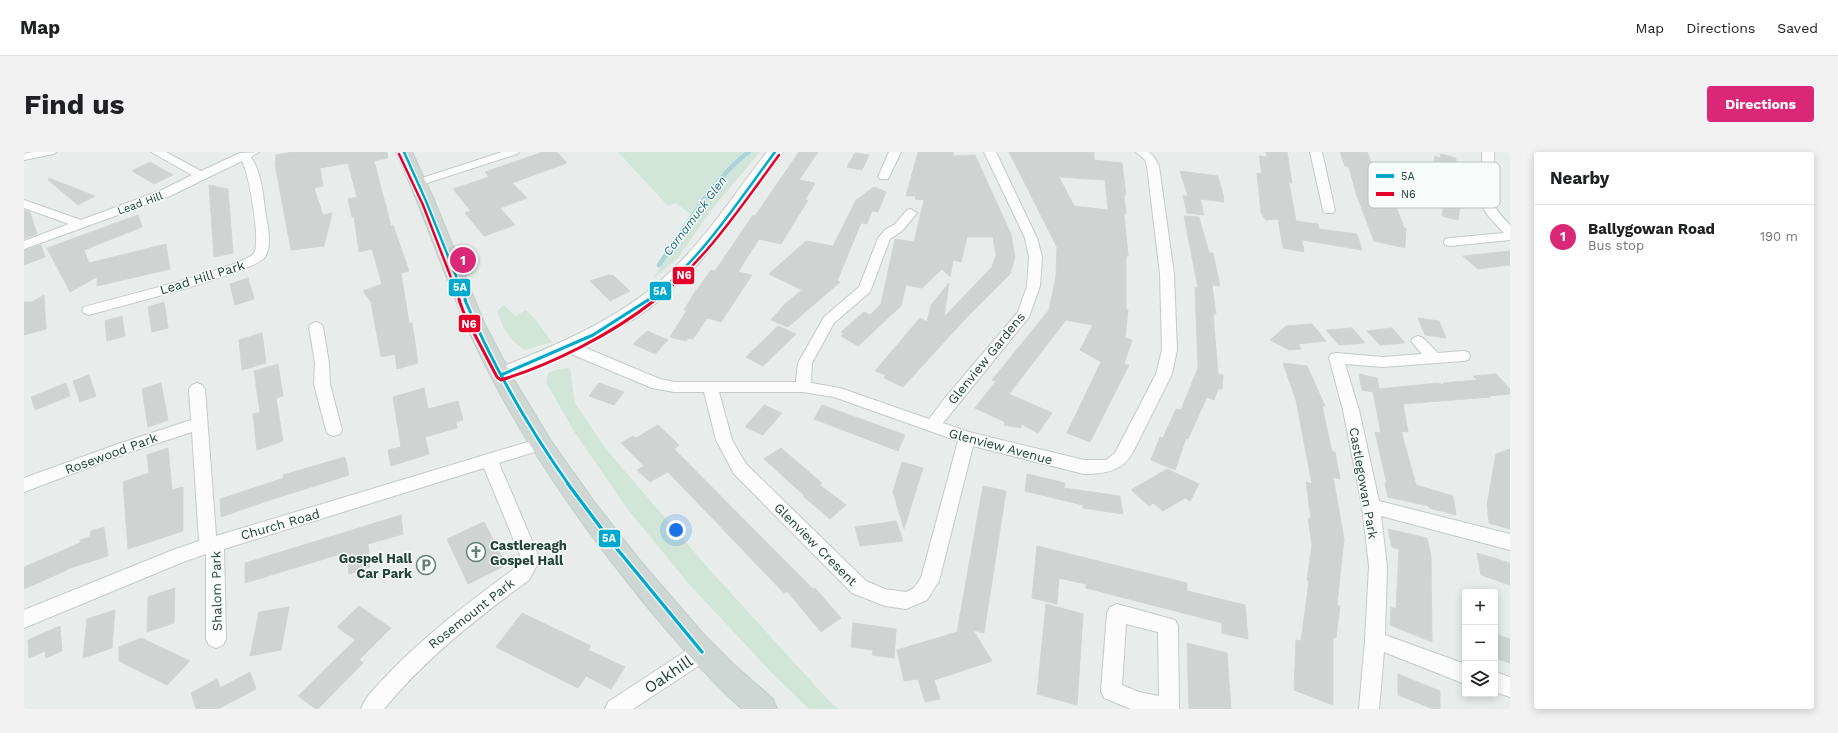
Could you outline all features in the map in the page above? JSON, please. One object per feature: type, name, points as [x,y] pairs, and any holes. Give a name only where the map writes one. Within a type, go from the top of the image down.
[{"type":"main road","points":[[404,152],[420,182],[470,314],[501,375],[541,444],[595,523],[702,652],[763,709]]},
{"type":"street","points":[[24,157],[50,152]]},
{"type":"street","points":[[157,152],[201,175]]},
{"type":"street","points":[[420,182],[513,152]]},
{"type":"street","points":[[501,375],[569,347],[615,323],[670,283],[694,258],[775,152]]},
{"type":"street","points":[[884,177],[895,152]]},
{"type":"street","name":"Glenview Gardens","points":[[932,427],[950,402],[1024,314],[1030,300],[1034,283],[1036,252],[1032,238],[990,152]]},
{"type":"street","name":"Glenview Avenue","points":[[569,347],[657,384],[674,387],[803,387],[835,392],[967,438],[1084,467],[1097,468],[1109,466],[1119,461],[1125,452],[1164,374],[1169,361],[1171,345],[1168,273],[1153,166],[1150,159],[1142,152]]},
{"type":"street","points":[[1316,152],[1329,210]]},
{"type":"street","name":"Lead Hill","points":[[24,244],[166,193],[201,175],[248,154]]},
{"type":"street","name":"Lead Hill Park","points":[[89,310],[224,272],[249,264],[259,256],[263,246],[253,174],[248,154]]},
{"type":"street","points":[[24,204],[81,224]]},
{"type":"street","points":[[1489,208],[1510,232]]},
{"type":"street","points":[[803,387],[804,363],[829,320],[862,292],[884,238],[890,232],[898,228],[911,214]]},
{"type":"street","points":[[1450,242],[1510,236]]},
{"type":"street","points":[[316,327],[322,363],[322,384],[334,430]]},
{"type":"street","points":[[1418,341],[1434,358]]},
{"type":"street","name":"Castlegowan Park","points":[[1369,709],[1375,640],[1378,566],[1371,506],[1351,410],[1336,358],[1383,362],[1463,356]]},
{"type":"street","name":"Glenview Cresent","points":[[710,387],[719,424],[728,452],[740,469],[838,568],[859,587],[876,596],[911,600],[922,593],[930,581],[967,438]]},
{"type":"street","points":[[197,389],[199,424],[212,544]]},
{"type":"street","name":"Rosewood Park","points":[[24,485],[121,449],[199,424]]},
{"type":"street","name":"Church Road","points":[[24,619],[179,555],[490,461],[541,444]]},
{"type":"street","name":"Rosemount Park","points":[[370,709],[396,677],[423,650],[450,627],[522,574],[528,565],[529,555],[490,461]]},
{"type":"street","points":[[1371,506],[1510,542]]},
{"type":"street","name":"Shalom Park","points":[[212,544],[216,639]]},
{"type":"street","points":[[1117,613],[1168,626],[1169,708],[1139,706],[1111,691],[1117,613]]},
{"type":"street","points":[[1375,640],[1462,673]]},
{"type":"street","name":"Oakhill","points":[[615,709],[702,652]]},
{"type":"street","points":[[1498,683],[1510,687]]},
{"type":"green space","points":[[618,152],[760,152],[712,209],[678,258],[653,279],[691,214],[675,203],[668,206]]},
{"type":"green space","points":[[504,305],[515,316],[526,310],[535,319],[552,342],[525,350],[519,346],[507,333],[497,311]]},
{"type":"green space","points":[[570,368],[575,403],[605,448],[709,569],[832,704],[839,709],[809,709],[771,672],[689,584],[629,511],[575,433],[546,382],[548,373],[559,369]]},
{"type":"building","points":[[293,152],[387,152],[388,158],[374,161],[391,226],[393,225],[409,271],[401,273],[409,323],[412,323],[418,363],[397,369],[395,354],[381,357],[371,302],[363,291],[382,284],[372,249],[359,252],[354,216],[352,217],[348,199],[357,197],[348,163],[320,168],[323,186],[314,188],[323,215],[332,213],[324,246],[291,250],[275,164],[276,155]]},
{"type":"building","points":[[543,152],[557,152],[567,163],[512,183],[527,198],[500,208],[515,225],[484,236],[465,213],[471,211],[453,189],[489,177],[485,172]]},
{"type":"building","points":[[799,152],[818,152],[799,180],[815,183],[805,200],[808,200],[781,244],[759,239],[738,272],[752,275],[721,322],[707,318],[693,339],[688,338],[686,341],[670,337],[687,310],[684,310],[695,292],[711,270],[715,271],[753,215],[755,216]]},
{"type":"building","points":[[918,152],[954,152],[953,156],[975,155],[1011,234],[1015,257],[1010,274],[967,317],[903,387],[884,378],[886,375],[875,371],[920,318],[927,322],[931,305],[949,283],[944,317],[992,267],[996,255],[993,237],[967,237],[961,262],[953,260],[950,277],[942,269],[922,288],[906,285],[901,306],[858,346],[841,336],[844,333],[841,332],[864,312],[870,315],[881,304],[895,239],[914,242],[924,200],[915,199],[916,196],[906,196]]},
{"type":"building","points":[[1009,152],[1094,152],[1094,160],[1122,163],[1126,195],[1124,195],[1126,214],[1124,213],[1128,256],[1126,256],[1126,309],[1128,310],[1125,338],[1132,340],[1124,364],[1129,365],[1090,442],[1067,433],[1101,362],[1080,350],[1093,325],[1066,320],[1009,394],[1052,413],[1038,433],[1021,424],[1021,428],[1004,425],[1005,422],[975,408],[996,381],[992,380],[1049,310],[1056,277],[1057,247]],"holes":[[[1059,177],[1105,180],[1108,210],[1074,206]]]},
{"type":"building","points":[[1266,152],[1287,152],[1292,183],[1289,183],[1296,221],[1318,224],[1319,229],[1357,234],[1362,250],[1302,240],[1304,252],[1283,248],[1278,219],[1266,220],[1261,213],[1257,173],[1262,174],[1259,156],[1267,157]]},
{"type":"building","points":[[1340,152],[1367,152],[1371,162],[1368,162],[1368,208],[1397,208],[1404,228],[1406,228],[1405,248],[1374,241],[1356,193],[1349,167],[1345,166]]},
{"type":"building","points":[[855,153],[869,155],[862,170],[847,167]]},
{"type":"building","points":[[1441,154],[1456,158],[1456,162],[1434,162],[1435,156],[1440,158]]},
{"type":"building","points":[[150,162],[173,175],[154,184],[132,171]]},
{"type":"building","points":[[1180,171],[1218,176],[1224,202],[1200,199],[1204,215],[1187,213],[1183,196],[1188,196]]},
{"type":"building","points":[[49,178],[95,196],[78,205],[48,180]]},
{"type":"building","points":[[209,185],[228,189],[233,253],[214,257]]},
{"type":"building","points":[[874,187],[886,192],[878,212],[872,211],[867,224],[861,223],[837,281],[840,282],[788,327],[771,320],[785,304],[802,290],[769,274],[806,241],[833,246],[856,200]]},
{"type":"building","points":[[1443,208],[1460,208],[1458,220],[1442,216]]},
{"type":"building","points":[[24,210],[30,212],[37,234],[24,239]]},
{"type":"building","points":[[138,215],[142,227],[84,250],[89,263],[166,244],[170,269],[97,286],[97,277],[70,292],[47,248]]},
{"type":"building","points":[[1184,216],[1199,217],[1209,253],[1213,253],[1220,286],[1212,285],[1216,314],[1213,314],[1218,374],[1223,375],[1222,389],[1218,389],[1214,400],[1207,397],[1188,439],[1186,438],[1175,470],[1151,460],[1160,437],[1163,438],[1176,409],[1181,410],[1198,368],[1195,287],[1198,288]]},
{"type":"building","points":[[41,245],[45,257],[24,265],[24,250]]},
{"type":"building","points":[[1510,251],[1510,265],[1478,269],[1463,256]]},
{"type":"building","points":[[608,275],[614,276],[630,291],[610,301],[590,281]]},
{"type":"building","points":[[248,278],[254,299],[235,305],[230,284]]},
{"type":"building","points":[[44,295],[46,329],[24,335],[24,302],[32,302]]},
{"type":"building","points":[[164,302],[168,328],[152,332],[148,307]]},
{"type":"building","points":[[122,316],[125,336],[107,341],[105,321]]},
{"type":"building","points":[[1418,318],[1439,321],[1446,338],[1425,335]]},
{"type":"building","points":[[1312,324],[1326,341],[1298,344],[1301,349],[1289,350],[1270,340],[1286,326]]},
{"type":"building","points":[[778,326],[796,334],[763,366],[746,357]]},
{"type":"building","points":[[1352,328],[1365,343],[1339,345],[1326,330]]},
{"type":"building","points":[[1392,328],[1405,343],[1380,345],[1367,331]]},
{"type":"building","points":[[647,331],[668,340],[655,354],[633,344]]},
{"type":"building","points":[[262,333],[266,363],[242,370],[239,340]]},
{"type":"building","points":[[1283,363],[1307,366],[1325,406],[1322,406],[1332,452],[1335,452],[1340,479],[1333,477],[1344,539],[1337,605],[1340,606],[1336,638],[1333,637],[1333,705],[1294,690],[1296,640],[1301,641],[1312,545],[1308,518],[1311,519],[1306,482],[1312,484],[1296,400]]},
{"type":"building","points":[[278,364],[283,396],[276,398],[283,441],[257,450],[253,414],[260,412],[254,371]]},
{"type":"building","points":[[1359,374],[1377,378],[1379,389],[1438,383],[1444,385],[1443,383],[1477,380],[1473,376],[1496,374],[1510,389],[1510,394],[1489,396],[1490,397],[1403,404],[1408,432],[1401,431],[1416,485],[1453,496],[1456,515],[1429,508],[1429,506],[1388,497],[1385,483],[1387,484],[1375,432],[1381,433],[1373,392],[1362,390]]},
{"type":"building","points":[[89,375],[96,396],[80,402],[73,381]]},
{"type":"building","points":[[66,383],[70,396],[35,410],[31,397]]},
{"type":"building","points":[[161,383],[168,420],[148,427],[142,389]]},
{"type":"building","points":[[599,383],[624,392],[614,405],[589,396]]},
{"type":"building","points":[[424,388],[428,409],[458,401],[463,420],[456,422],[457,428],[425,437],[429,454],[391,466],[388,450],[401,447],[393,397]]},
{"type":"building","points":[[764,405],[782,413],[763,435],[745,427]]},
{"type":"building","points":[[822,405],[905,435],[898,451],[814,419]]},
{"type":"building","points":[[658,425],[679,445],[674,449],[813,589],[815,588],[841,618],[821,632],[787,591],[784,593],[668,472],[650,482],[637,470],[644,466],[621,443],[633,436],[636,438]]},
{"type":"building","points":[[168,448],[172,490],[183,487],[183,531],[128,549],[123,482],[149,473],[147,455]]},
{"type":"building","points":[[781,448],[822,483],[820,485],[846,505],[830,519],[803,496],[804,495],[764,459]]},
{"type":"building","points":[[1510,449],[1510,529],[1489,523],[1487,505],[1496,454]]},
{"type":"building","points":[[345,457],[349,475],[221,517],[220,499],[284,478],[283,475]]},
{"type":"building","points":[[902,462],[923,468],[904,529],[893,492]]},
{"type":"building","points":[[1167,469],[1199,484],[1190,501],[1185,498],[1163,511],[1153,503],[1149,506],[1131,490]]},
{"type":"building","points":[[1027,474],[1065,483],[1064,488],[1120,496],[1123,514],[1083,508],[1083,505],[1025,491]]},
{"type":"building","points":[[983,486],[1006,491],[984,633],[973,630],[992,661],[934,680],[940,699],[925,702],[918,679],[904,681],[897,650],[957,632]]},
{"type":"building","points":[[401,515],[403,534],[368,544],[370,567],[349,574],[347,552],[245,583],[245,563]]},
{"type":"building","points":[[896,521],[903,541],[860,546],[855,527]]},
{"type":"building","name":"Castlereagh Gospel Hall","points":[[484,522],[506,565],[468,584],[447,539]]},
{"type":"building","points":[[104,527],[108,556],[67,569],[24,589],[24,567],[80,543],[80,540],[90,537],[91,531]]},
{"type":"building","points":[[1388,529],[1427,538],[1431,556],[1432,642],[1390,625],[1391,607],[1396,609],[1399,549],[1392,547]]},
{"type":"building","points":[[1037,546],[1187,583],[1187,591],[1245,605],[1248,639],[1222,633],[1222,623],[1086,588],[1086,584],[1059,578],[1057,604],[1032,598]]},
{"type":"building","points":[[1477,553],[1510,563],[1510,585],[1481,575]]},
{"type":"building","points":[[175,588],[174,623],[147,632],[148,597]]},
{"type":"building","points":[[1046,604],[1083,614],[1077,705],[1037,694]]},
{"type":"building","points":[[359,606],[391,628],[359,660],[363,663],[318,709],[316,709],[298,696],[355,640],[337,627]]},
{"type":"building","points":[[289,607],[281,650],[250,656],[259,612]]},
{"type":"building","points":[[115,610],[112,648],[83,658],[87,619]]},
{"type":"building","points":[[522,613],[591,646],[588,650],[625,667],[611,689],[586,676],[578,688],[496,647]]},
{"type":"building","points":[[853,623],[896,629],[894,658],[872,655],[873,650],[851,647]]},
{"type":"building","points":[[60,626],[62,651],[46,658],[45,651],[29,658],[28,640]]},
{"type":"building","points":[[1498,635],[1510,639],[1510,663],[1498,659]]},
{"type":"building","points":[[141,638],[190,661],[167,685],[119,661],[119,647]]},
{"type":"building","points":[[1187,643],[1227,653],[1231,709],[1189,709]]},
{"type":"building","points":[[250,672],[256,689],[218,709],[196,709],[191,693],[217,679],[220,688]]},
{"type":"building","points":[[1398,674],[1440,691],[1440,709],[1433,709],[1398,695]]},
{"type":"waterway","name":"Carnamuck Glen","points":[[659,265],[701,204],[725,174],[749,152]]},
{"type":"transit line","name":"5A","points":[[404,152],[426,201],[475,323],[508,389],[557,468],[613,544],[702,652]]},
{"type":"transit line","name":"5A","points":[[501,375],[593,335],[615,323],[656,294],[675,278],[702,249],[775,152]]},
{"type":"transit line","name":"N6","points":[[399,154],[423,205],[465,316],[497,377],[501,380],[534,368],[595,339],[651,304],[677,282],[704,254],[779,155]]},
{"type":"place","name":"Ballygowan Road","points":[[463,260]]},
{"type":"place","name":"Castlereagh Gospel Hall","points":[[476,552]]},
{"type":"place","name":"Gospel Hall Car Park","points":[[426,565]]}]
